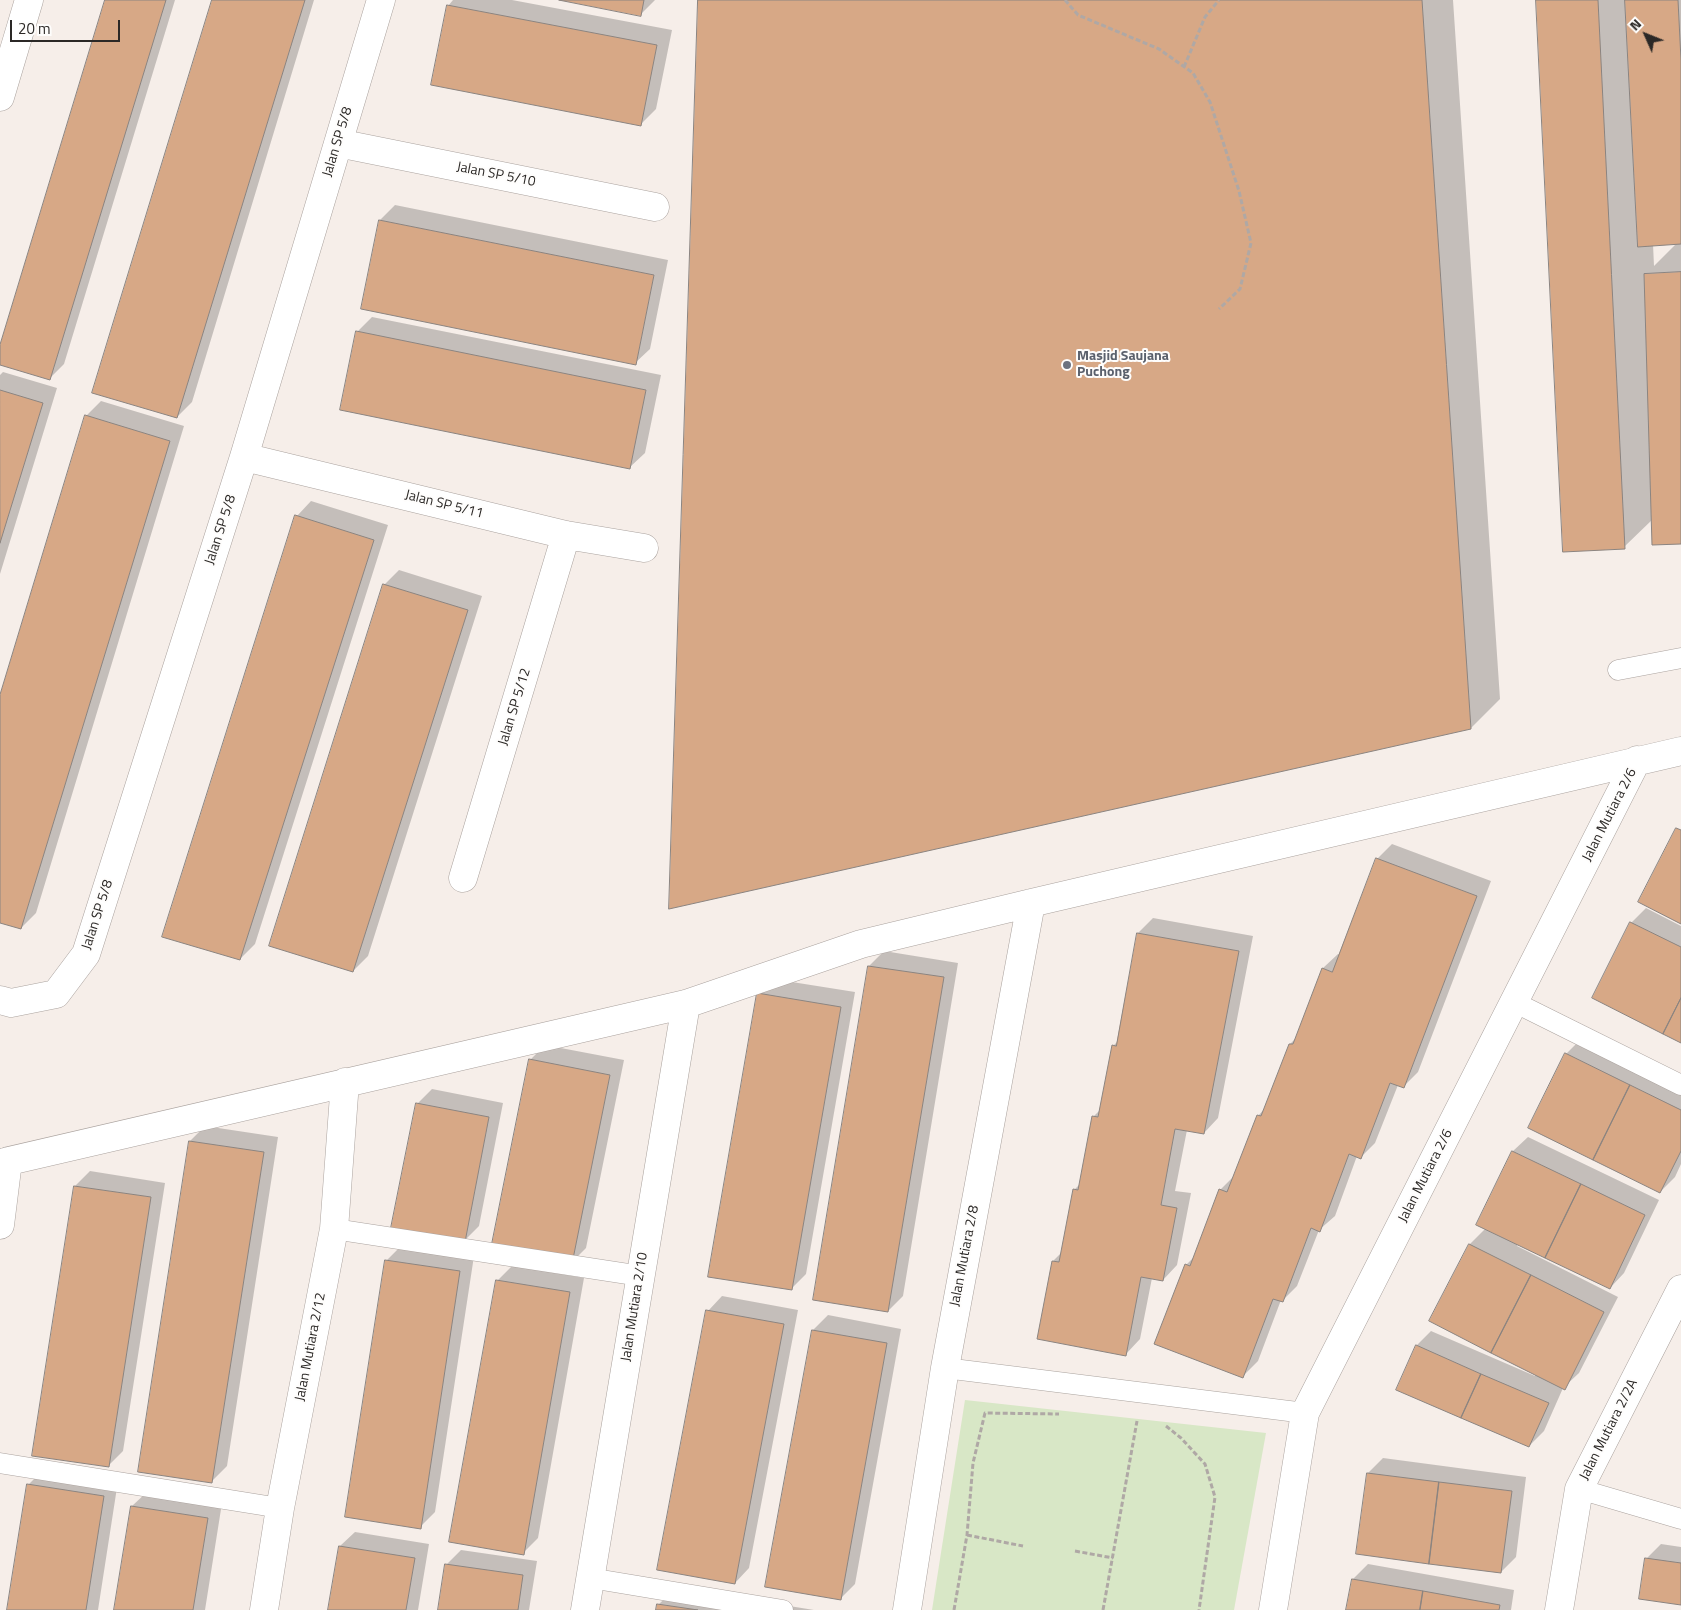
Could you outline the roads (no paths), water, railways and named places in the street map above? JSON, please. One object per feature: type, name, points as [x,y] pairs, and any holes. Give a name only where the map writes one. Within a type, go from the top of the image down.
[{"type":"street","points":[[0,96],[29,0]]},
{"type":"street","name":"Jalan SP 5/8","points":[[0,1000],[11,1003],[56,994],[86,954],[244,458],[381,0]]},
{"type":"street","name":"Jalan SP 5/10","points":[[338,143],[654,207]]},
{"type":"street","name":"Jalan SP 5/11","points":[[244,458],[566,535],[644,548]]},
{"type":"street","name":"Jalan SP 5/12","points":[[463,878],[566,535]]},
{"type":"street","points":[[0,1225],[4,1162],[686,1004],[861,944],[1681,751]]},
{"type":"street","name":"Jalan Mutiara 2/6","points":[[1273,1610],[1306,1413],[1637,760]]},
{"type":"street","name":"Jalan Mutiara 2/8","points":[[907,1610],[945,1368],[1031,903]]},
{"type":"street","name":"Jalan Mutiara 2/10","points":[[585,1610],[686,1004]]},
{"type":"street","name":"Jalan Mutiara 2/12","points":[[264,1610],[280,1508],[334,1229],[345,1082]]},
{"type":"street","name":"Jalan Mutiara 2/2A","points":[[1559,1610],[1578,1489],[1681,1289]]},
{"type":"lane","points":[[1618,670],[1681,658]]},
{"type":"lane","points":[[1514,1002],[1681,1085]]},
{"type":"lane","points":[[334,1229],[640,1276]]},
{"type":"lane","points":[[945,1368],[1306,1413]]},
{"type":"lane","points":[[0,1463],[280,1508]]},
{"type":"lane","points":[[1578,1489],[1681,1519]]},
{"type":"lane","points":[[590,1578],[783,1610]]},
{"type":"place","name":"Masjid Saujana Puchong","points":[[1067,365]]}]
